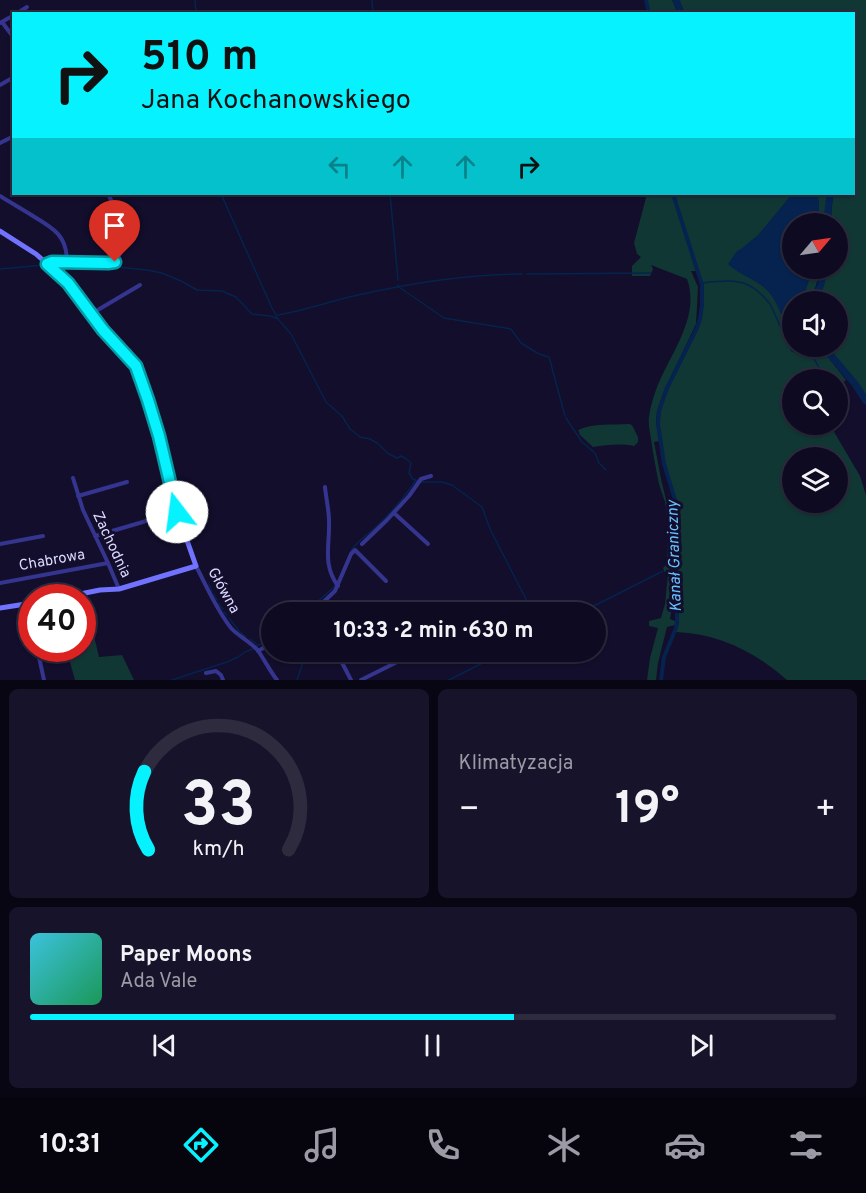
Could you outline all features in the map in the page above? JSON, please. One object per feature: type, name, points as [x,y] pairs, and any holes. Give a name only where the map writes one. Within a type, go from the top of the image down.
[{"type":"street","points":[[18,12],[27,7]]},
{"type":"street","points":[[1,22],[12,36]]},
{"type":"street","points":[[47,264],[108,263],[115,262],[119,258],[121,241],[115,209],[108,195]]},
{"type":"street","points":[[0,196],[54,229],[64,243],[67,262]]},
{"type":"street","name":"Główna","points":[[0,231],[26,246],[66,281],[103,330],[138,370],[159,436],[177,512],[196,566],[216,606],[230,627],[256,648],[277,680]]},
{"type":"street","points":[[91,314],[140,285]]},
{"type":"street","points":[[362,544],[394,513],[421,479],[431,476]]},
{"type":"street","name":"Zachodnia","points":[[73,478],[82,510],[118,589]]},
{"type":"street","points":[[78,496],[127,482]]},
{"type":"street","points":[[325,487],[330,518],[328,562],[338,585]]},
{"type":"street","points":[[95,536],[177,512]]},
{"type":"street","points":[[394,513],[428,544]]},
{"type":"street","points":[[0,544],[43,536]]},
{"type":"street","points":[[323,602],[335,591],[351,554],[356,550],[386,582]]},
{"type":"street","name":"Chabrowa","points":[[0,583],[108,563]]},
{"type":"street","name":"Główna","points":[[96,591],[118,589],[196,566]]},
{"type":"street","points":[[0,608],[18,606]]},
{"type":"street","points":[[256,648],[261,646]]},
{"type":"street","points":[[40,662],[44,680]]},
{"type":"street","points":[[342,662],[351,680]]},
{"type":"street","points":[[361,680],[397,662]]},
{"type":"street","points":[[206,673],[216,671],[223,680]]},
{"type":"green space","points":[[647,0],[672,0],[678,12],[650,12]]},
{"type":"green space","points":[[679,0],[866,0],[866,396],[848,369],[836,357],[848,357],[848,291],[819,291],[823,279],[848,279],[848,213],[832,213],[833,195],[855,195],[855,12],[685,12]]},
{"type":"green space","points":[[647,195],[672,195],[696,271],[691,271],[698,287],[696,324],[657,411],[659,441],[654,442],[669,512],[670,571],[675,571],[670,619],[675,621],[675,625],[667,627],[656,680],[647,680],[658,628],[649,626],[649,621],[661,618],[665,604],[668,574],[663,568],[666,565],[668,534],[665,502],[659,484],[649,420],[656,390],[687,322],[690,294],[687,279],[651,265],[653,269],[650,276],[632,276],[632,266],[641,257],[637,254],[634,243]]},
{"type":"green space","points":[[674,195],[827,195],[826,213],[782,213],[782,279],[818,279],[814,291],[782,291],[782,357],[828,357],[837,369],[782,369],[782,435],[836,435],[843,447],[782,447],[782,513],[848,513],[848,456],[860,476],[866,495],[866,680],[787,680],[762,661],[736,646],[707,636],[676,632],[679,622],[678,511],[665,463],[660,429],[661,408],[701,320],[703,285]]},
{"type":"green space","points":[[596,425],[632,425],[638,437],[638,442],[634,446],[619,444],[593,447],[580,435],[578,430]]},
{"type":"green space","points":[[96,644],[99,657],[122,655],[134,680],[75,680],[70,662],[96,662]]},
{"type":"water","points":[[791,195],[817,195],[819,213],[782,213],[782,279],[810,279],[805,291],[782,291],[782,315],[766,290],[728,264],[758,235]]},
{"type":"waterway","points":[[195,0],[196,12]]},
{"type":"waterway","points":[[372,0],[373,12]]},
{"type":"waterway","name":"Kanał Graniczny","points":[[646,0],[649,12]]},
{"type":"waterway","points":[[676,0],[680,12]]},
{"type":"waterway","points":[[221,195],[272,308],[291,334],[326,402],[360,437],[370,439],[389,454],[397,458],[401,456],[411,463],[409,473],[417,481]]},
{"type":"waterway","points":[[390,195],[398,280]]},
{"type":"waterway","name":"Kanał Graniczny","points":[[661,680],[664,657],[677,621],[676,503],[664,464],[658,424],[659,411],[667,388],[697,328],[702,305],[702,285],[673,195]]},
{"type":"waterway","points":[[828,213],[830,195]]},
{"type":"waterway","points":[[0,269],[44,265]]},
{"type":"waterway","points":[[52,265],[98,265],[162,273],[197,290],[222,291],[236,297],[252,314],[278,319]]},
{"type":"waterway","points":[[527,274],[651,273]]},
{"type":"waterway","points":[[278,315],[419,283],[460,277],[522,274]]},
{"type":"waterway","points":[[818,291],[822,279]]},
{"type":"waterway","points":[[701,283],[731,281],[754,288],[770,304],[792,351],[813,357],[820,369]]},
{"type":"waterway","points":[[398,285],[444,318],[511,329],[521,343],[549,357],[565,416]]},
{"type":"waterway","points":[[832,357],[866,401]]},
{"type":"waterway","points":[[566,418],[582,442],[595,453],[599,463],[606,470]]},
{"type":"waterway","points":[[351,551],[392,511],[416,480]]},
{"type":"waterway","points":[[421,482],[442,482],[452,485],[482,507],[490,529],[527,602]]},
{"type":"waterway","points":[[602,602],[663,571]]},
{"type":"waterway","points":[[209,584],[212,592]]},
{"type":"waterway","points":[[317,602],[336,584]]},
{"type":"waterway","points":[[213,594],[217,600]]},
{"type":"waterway","points":[[218,603],[223,609]]},
{"type":"waterway","points":[[224,612],[227,615]]},
{"type":"waterway","points":[[229,618],[246,637]]},
{"type":"waterway","points":[[250,639],[257,644]]},
{"type":"waterway","points":[[257,646],[261,644]]},
{"type":"waterway","points":[[172,680],[227,662],[253,649]]},
{"type":"waterway","points":[[297,680],[303,662]]},
{"type":"waterway","points":[[449,680],[484,662]]},
{"type":"route","points":[[115,262],[52,262],[47,264],[68,283],[103,330],[136,366],[159,436],[177,512]]}]
